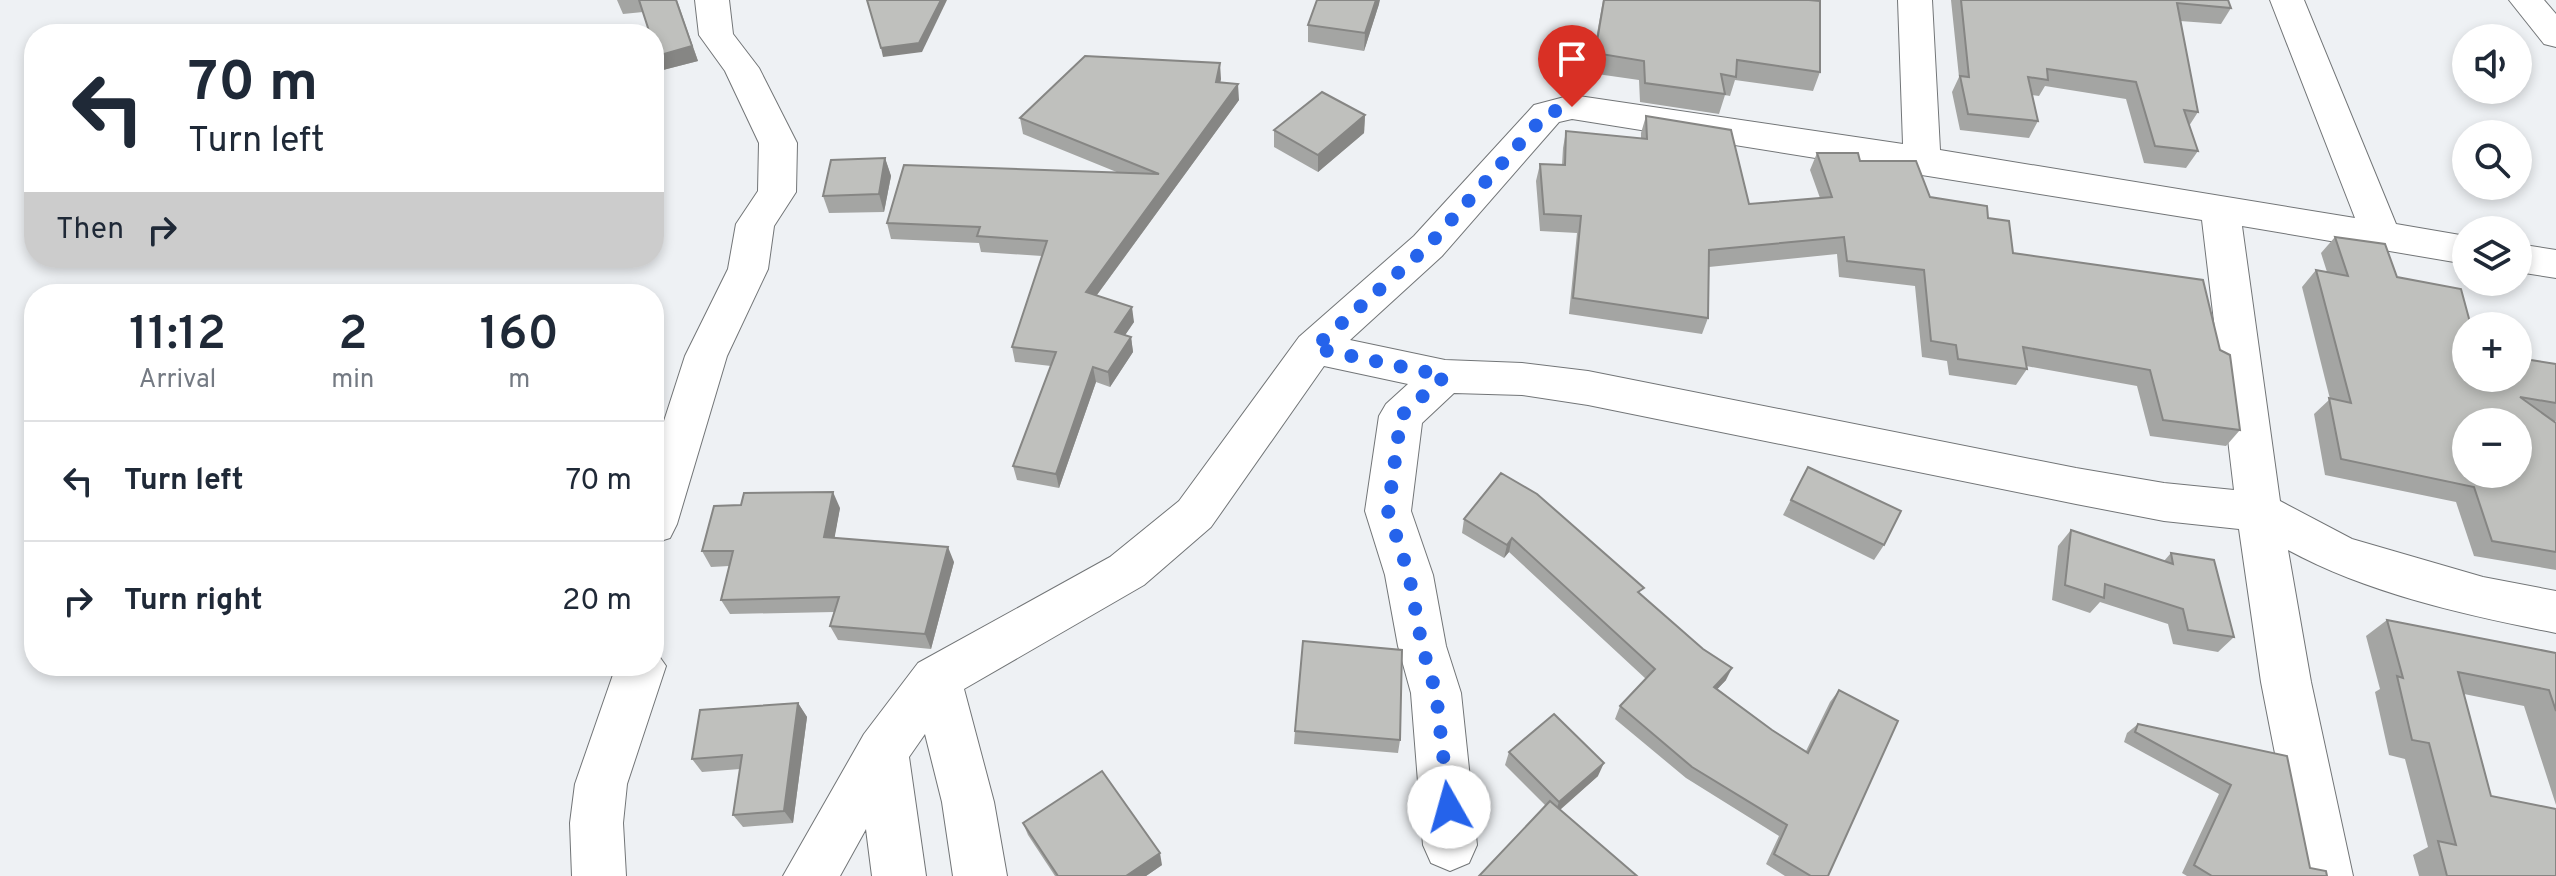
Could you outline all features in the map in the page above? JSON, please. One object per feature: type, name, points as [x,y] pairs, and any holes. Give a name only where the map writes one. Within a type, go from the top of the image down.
[{"type":"street","points":[[664,492],[706,356],[748,269],[755,224],[777,192],[778,143],[741,68],[716,35],[712,0]]},
{"type":"street","points":[[1915,0],[1922,160]]},
{"type":"street","points":[[2287,0],[2382,237]]},
{"type":"street","points":[[2526,0],[2556,36]]},
{"type":"street","points":[[810,876],[882,751],[936,679],[1127,571],[1195,514],[1314,348],[1428,246],[1547,113],[1572,107],[1922,160],[2452,248]]},
{"type":"street","points":[[2220,210],[2259,512],[2286,682],[2326,876]]},
{"type":"street","points":[[2532,260],[2556,264]]},
{"type":"street","points":[[1314,348],[1445,376],[1522,379],[1588,388],[2061,484],[2164,502],[2259,512],[2340,555],[2483,598],[2556,612]]},
{"type":"street","points":[[1445,376],[1401,416],[1388,511],[1409,575],[1422,646],[1436,693],[1449,807],[1450,845]]},
{"type":"street","points":[[599,876],[595,843],[604,772],[639,676]]},
{"type":"street","points":[[936,679],[968,802],[980,876]]},
{"type":"street","points":[[882,751],[899,876]]},
{"type":"building","points":[[639,0],[676,0],[692,46],[664,54],[664,24],[647,24]]},
{"type":"building","points":[[867,0],[941,0],[919,43],[881,48]]},
{"type":"building","points":[[1317,0],[1376,0],[1365,33],[1308,25]]},
{"type":"building","points":[[1604,0],[1820,1],[1820,72],[1737,60],[1736,77],[1721,74],[1725,94],[1645,83],[1644,61],[1595,53]]},
{"type":"building","points":[[1961,0],[2228,0],[2231,8],[2177,3],[2198,112],[2184,110],[2198,151],[2155,146],[2136,82],[2047,69],[2048,80],[2028,77],[2038,121],[1968,114],[1960,76],[1969,77]]},
{"type":"building","points":[[1085,56],[1220,63],[1216,82],[1238,84],[1086,292],[1132,307],[1115,332],[1131,337],[1108,372],[1093,367],[1056,474],[1013,466],[1056,352],[1012,347],[1047,241],[977,236],[980,227],[887,223],[904,165],[1159,174],[1020,118]]},
{"type":"building","points":[[1322,92],[1365,115],[1318,155],[1274,130]]},
{"type":"building","points":[[1646,116],[1731,130],[1749,204],[1832,197],[1817,153],[1858,153],[1860,161],[1916,161],[1930,197],[1987,206],[1988,218],[2009,221],[2013,253],[2203,280],[2220,350],[2230,355],[2240,430],[2163,420],[2150,370],[2023,347],[2027,369],[1958,359],[1956,345],[1931,341],[1924,270],[1847,261],[1844,237],[1709,250],[1708,318],[1573,298],[1581,216],[1544,214],[1540,164],[1565,165],[1566,131],[1647,139]]},
{"type":"building","points":[[885,158],[879,194],[823,196],[831,160]]},
{"type":"building","points":[[2335,237],[2385,244],[2397,277],[2452,287],[2452,296],[2463,296],[2467,312],[2452,312],[2452,392],[2532,392],[2532,360],[2556,364],[2556,403],[2520,397],[2556,423],[2556,552],[2492,541],[2474,488],[2532,488],[2532,408],[2452,408],[2452,482],[2341,459],[2329,398],[2351,403],[2316,270],[2348,276]]},
{"type":"building","points":[[1808,467],[1901,511],[1884,545],[1791,500]]},
{"type":"building","points":[[1501,473],[1537,494],[1644,588],[1638,592],[1703,649],[1732,668],[1714,687],[1808,753],[1839,690],[1898,721],[1828,876],[1811,876],[1774,854],[1787,825],[1692,767],[1620,706],[1655,669],[1512,538],[1507,545],[1464,519]]},
{"type":"building","points":[[833,492],[824,537],[948,547],[925,634],[830,626],[839,597],[721,600],[733,551],[702,551],[714,506],[741,505],[744,493]]},
{"type":"building","points":[[2071,530],[2173,564],[2171,553],[2214,560],[2234,637],[2188,630],[2183,609],[2105,584],[2104,598],[2065,585]]},
{"type":"building","points":[[2387,620],[2556,653],[2556,711],[2549,690],[2458,672],[2491,796],[2556,809],[2556,876],[2447,876],[2438,841],[2456,845],[2429,743],[2412,740],[2397,676],[2403,678]]},
{"type":"building","points":[[1303,641],[1402,650],[1400,740],[1295,731]]},
{"type":"building","points":[[798,703],[784,811],[733,815],[742,755],[692,759],[700,710]]},
{"type":"building","points":[[1554,714],[1604,763],[1559,802],[1509,752]]},
{"type":"building","points":[[2138,724],[2287,756],[2310,868],[2326,871],[2327,876],[2212,876],[2194,865],[2231,785],[2135,732]]},
{"type":"building","points":[[1102,771],[1160,853],[1126,876],[1058,876],[1023,823]]},
{"type":"building","points":[[1550,801],[1637,876],[1479,876]]},
{"type":"route","points":[[1449,807],[1436,693],[1422,646],[1409,575],[1388,511],[1401,416],[1445,376],[1314,348],[1428,246],[1547,113],[1572,107]]}]
